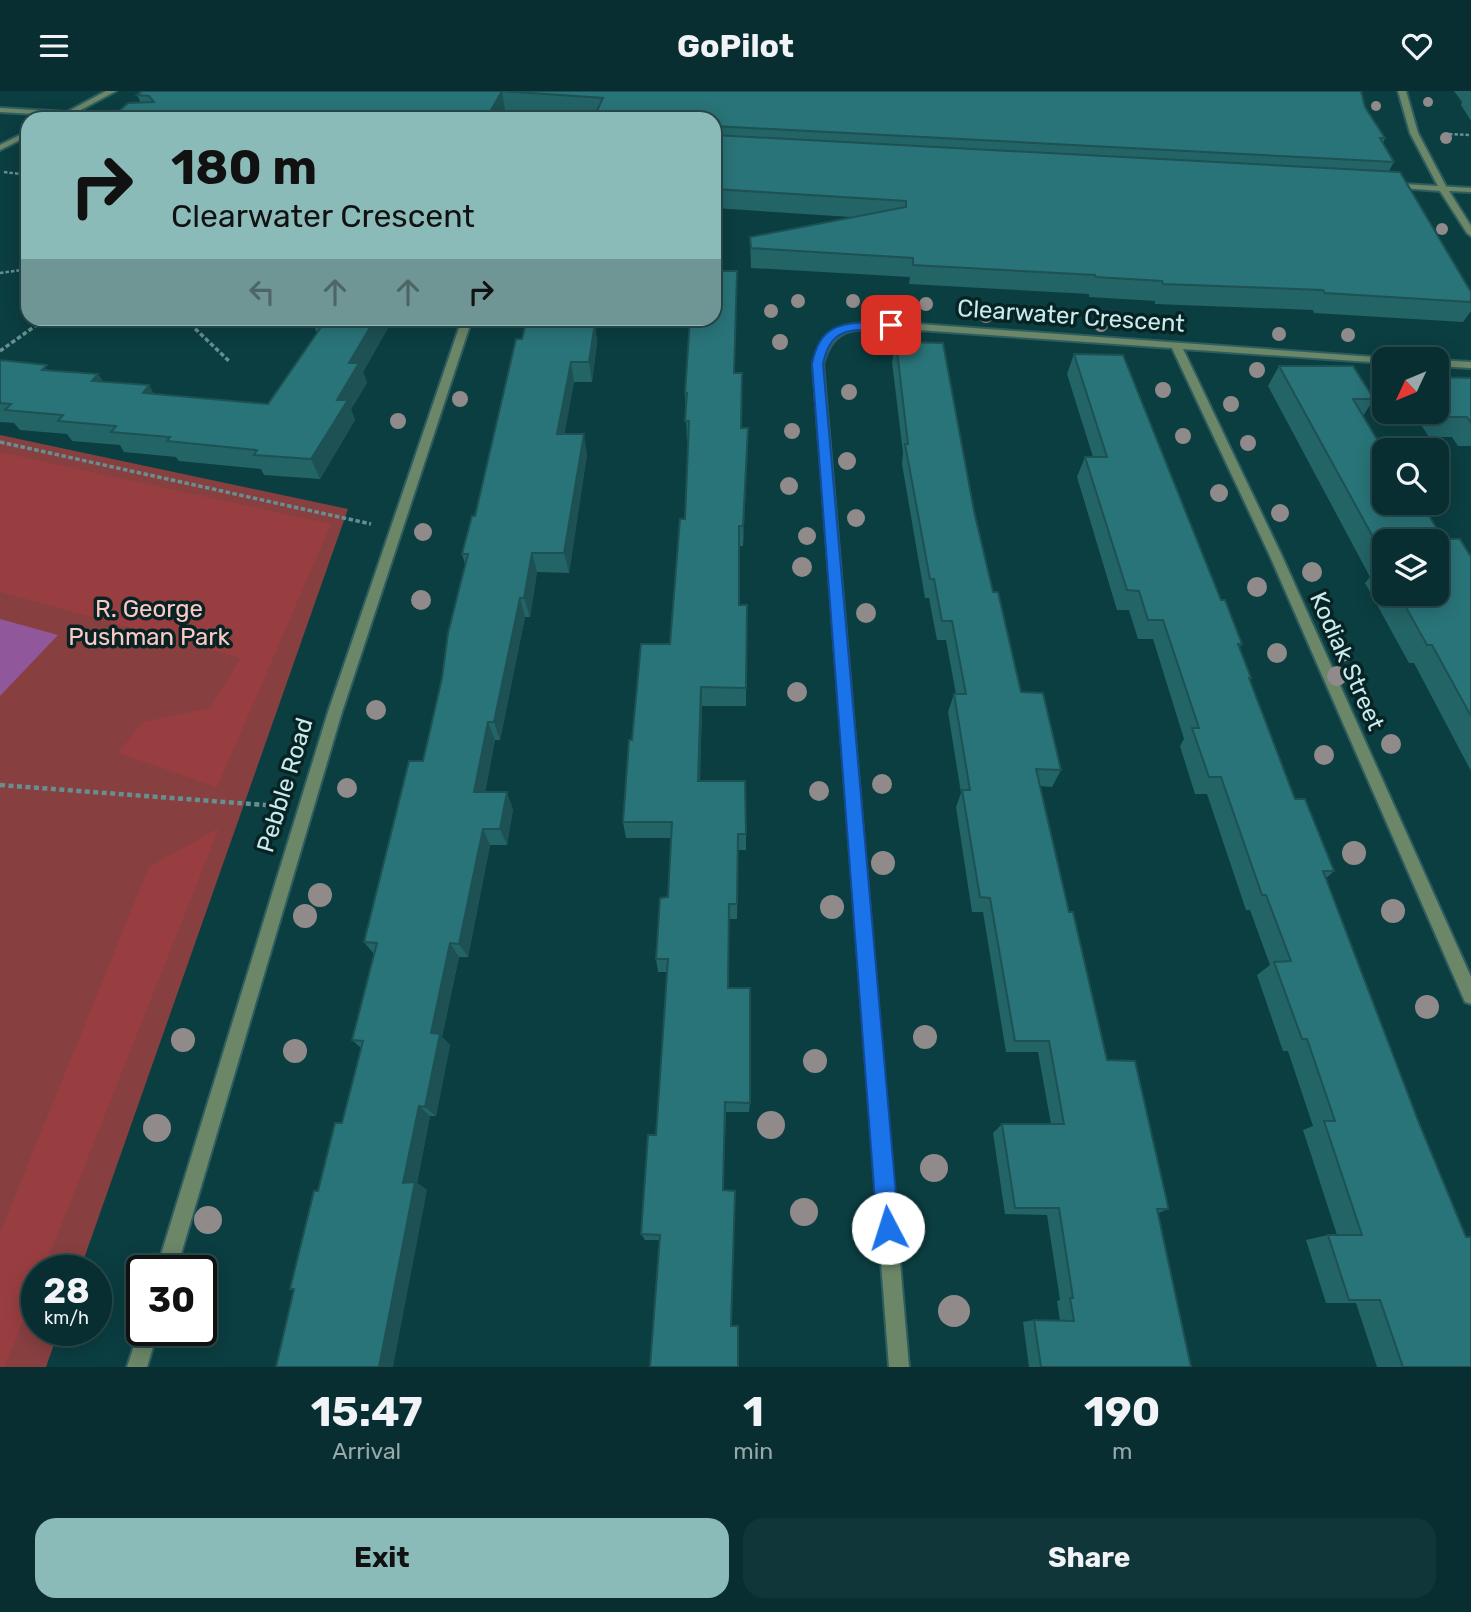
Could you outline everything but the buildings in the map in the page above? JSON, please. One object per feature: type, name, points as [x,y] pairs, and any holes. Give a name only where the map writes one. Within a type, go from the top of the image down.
[{"type":"street","points":[[70,112],[112,91]]},
{"type":"street","points":[[1402,91],[1414,133],[1471,233]]},
{"type":"street","points":[[0,110],[33,112]]},
{"type":"street","points":[[0,148],[21,138]]},
{"type":"street","points":[[1382,185],[1471,190]]},
{"type":"street","name":"Clearwater Crescent","points":[[899,1367],[819,378],[821,344],[838,329],[891,325],[1372,359]]},
{"type":"street","name":"Pebble Road","points":[[171,1255],[306,808],[465,326]]},
{"type":"street","name":"Kodiak Street","points":[[1177,347],[1276,556],[1471,996]]},
{"type":"street","points":[[1449,364],[1471,365]]},
{"type":"street","points":[[136,1367],[143,1346]]},
{"type":"path","points":[[1449,134],[1471,135]]},
{"type":"path","points":[[0,170],[21,174]]},
{"type":"path","points":[[0,273],[21,270]]},
{"type":"path","points":[[0,351],[35,326]]},
{"type":"path","points":[[192,326],[230,362]]},
{"type":"path","points":[[0,442],[396,529]]},
{"type":"path","points":[[0,785],[306,808]]},
{"type":"green space","name":"R. George Pushman Park","points":[[0,435],[348,509],[85,1255],[21,1255],[21,1346],[53,1346],[46,1367],[0,1367]]},
{"type":"green space","points":[[0,452],[331,524],[217,787],[118,753],[143,722],[210,708],[241,658],[0,592]]},
{"type":"green space","points":[[219,828],[49,1255],[21,1255],[21,1325],[4,1367],[0,1367],[0,1233],[149,867]]},
{"type":"shaded area","points":[[0,619],[58,635],[0,696]]},
{"type":"route","points":[[888,1228],[818,364],[821,344],[838,329],[891,325]]}]
